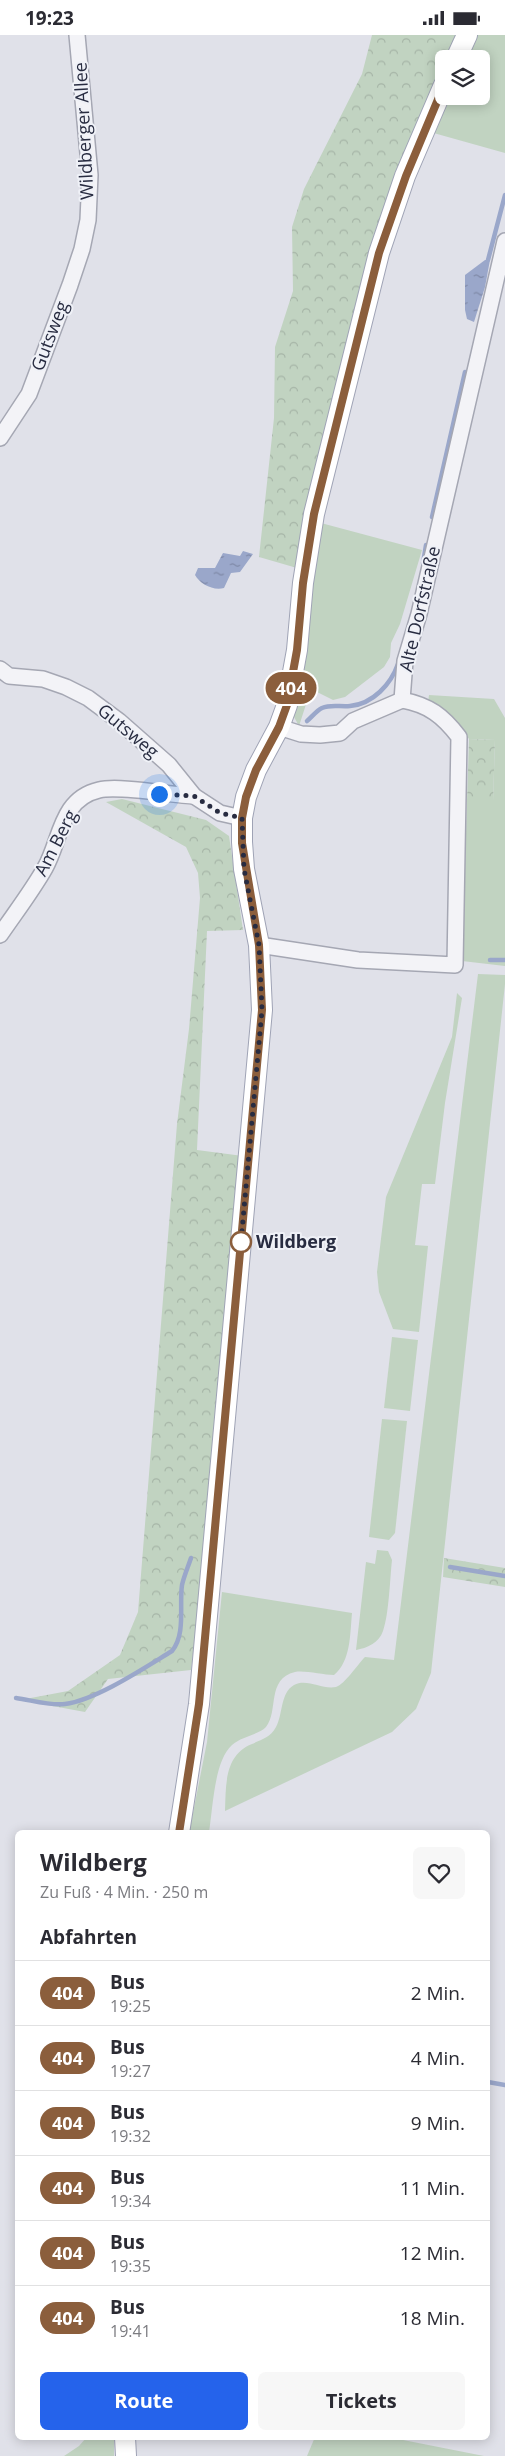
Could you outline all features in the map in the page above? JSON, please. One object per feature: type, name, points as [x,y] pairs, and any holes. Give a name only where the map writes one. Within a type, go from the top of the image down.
[{"type":"main road","points":[[460,50],[468,35]]},
{"type":"main road","points":[[179,1830],[199,1704],[262,1010],[259,945],[244,869],[242,818],[246,797],[256,770],[279,727],[292,683],[303,583],[314,514],[379,253],[406,176],[436,105]]},
{"type":"main road","points":[[125,2440],[126,2456]]},
{"type":"street","name":"Wildberger Allee","points":[[70,285],[82,249],[88,220],[90,175],[78,35]]},
{"type":"street","name":"Alte Dorfstraße","points":[[402,700],[406,661],[419,614],[505,241]]},
{"type":"street","name":"Gutsweg","points":[[0,438],[29,394],[70,285]]},
{"type":"street","name":"Gutsweg","points":[[0,669],[9,676],[42,679],[66,687],[88,698],[119,721],[169,765],[194,796],[220,813],[242,818]]},
{"type":"street","points":[[259,945],[358,961],[455,965],[459,737],[446,719],[418,703],[402,700],[353,721],[340,733],[301,734],[279,727]]},
{"type":"street","name":"Am Berg","points":[[0,935],[46,867],[66,815],[80,799],[100,790],[114,789],[194,796]]},
{"type":"green space","points":[[372,35],[459,35],[452,50],[435,50],[435,84],[426,102],[375,242],[323,434],[297,568],[259,557],[274,418],[275,347],[293,291],[292,227],[304,189],[362,74]]},
{"type":"green space","points":[[476,35],[505,35],[505,153],[430,132],[443,105],[490,105],[490,50],[468,50]]},
{"type":"green space","points":[[321,523],[422,550],[400,624],[391,643],[390,657],[384,667],[345,697],[333,700],[311,689],[299,726],[293,711],[302,682],[311,584]]},
{"type":"green space","points":[[429,695],[494,699],[505,718],[505,966],[462,961],[467,801],[493,801],[495,740],[469,739],[451,717],[428,702]]},
{"type":"green space","points":[[469,739],[495,740],[493,802],[467,801]]},
{"type":"green space","points":[[122,799],[206,820],[229,836],[243,930],[207,931],[197,1150],[243,1156],[191,1670],[108,1679],[85,1712],[20,1700],[68,1691],[120,1655],[138,1612],[177,1124],[189,1029],[200,898],[198,873],[186,847],[106,802]]},
{"type":"green space","points":[[478,974],[505,975],[505,984],[431,1673],[416,1709],[392,1732],[225,1811],[228,1772],[231,1763],[243,1749],[266,1738],[274,1731],[289,1689],[299,1683],[336,1687],[347,1678],[365,1657],[394,1660]]},
{"type":"green space","points":[[457,993],[462,998],[445,1103],[435,1184],[422,1184],[415,1245],[428,1246],[419,1332],[393,1329],[379,1292],[377,1272],[386,1197],[452,1037]]},
{"type":"green space","points":[[392,1337],[418,1340],[410,1411],[384,1408]]},
{"type":"green space","points":[[382,1419],[407,1421],[395,1533],[389,1540],[369,1537]]},
{"type":"green space","points":[[377,1550],[388,1551],[392,1560],[385,1624],[376,1642],[356,1650],[366,1562],[375,1564]]},
{"type":"green space","points":[[444,1558],[505,1568],[505,1587],[443,1577]]},
{"type":"green space","points":[[222,1592],[352,1613],[349,1647],[340,1669],[334,1675],[295,1672],[280,1681],[274,1696],[270,1720],[266,1727],[232,1745],[221,1762],[215,1785],[209,1830],[190,1830],[207,1742]]},
{"type":"green space","points":[[84,2440],[114,2440],[114,2456],[64,2456]]},
{"type":"green space","points":[[314,2440],[403,2440],[484,2456],[307,2456]]},
{"type":"water","points":[[485,260],[490,260],[485,287],[474,322],[467,319],[465,310],[465,275]]},
{"type":"water","points":[[243,551],[253,554],[240,572],[231,573],[224,588],[216,589],[207,586],[195,575],[198,568],[215,568],[223,553],[240,556]]},
{"type":"waterway","points":[[488,260],[505,195]]},
{"type":"waterway","points":[[432,517],[465,372]]},
{"type":"waterway","points":[[423,563],[426,545]]},
{"type":"waterway","points":[[307,721],[322,708],[350,706],[373,697],[386,686],[398,664]]},
{"type":"waterway","points":[[490,960],[505,960]]},
{"type":"waterway","points":[[16,1698],[53,1704],[77,1701],[105,1690],[172,1651],[181,1628],[182,1585],[191,1558]]},
{"type":"waterway","points":[[450,1567],[505,1576]]},
{"type":"waterway","points":[[490,2082],[505,2085]]},
{"type":"bus line","name":"404","points":[[180,1830],[199,1704],[262,1010],[262,975],[259,945],[244,869],[242,818],[246,797],[256,770],[267,746],[279,727],[287,705],[297,650],[303,583],[314,514],[379,253],[406,176],[435,104]]},
{"type":"place","name":"Wildberg","points":[[241,1242]]},
{"type":"route","points":[[159,794],[194,796],[220,813],[242,818],[244,869],[259,945],[262,975],[262,1010],[241,1242]]}]
